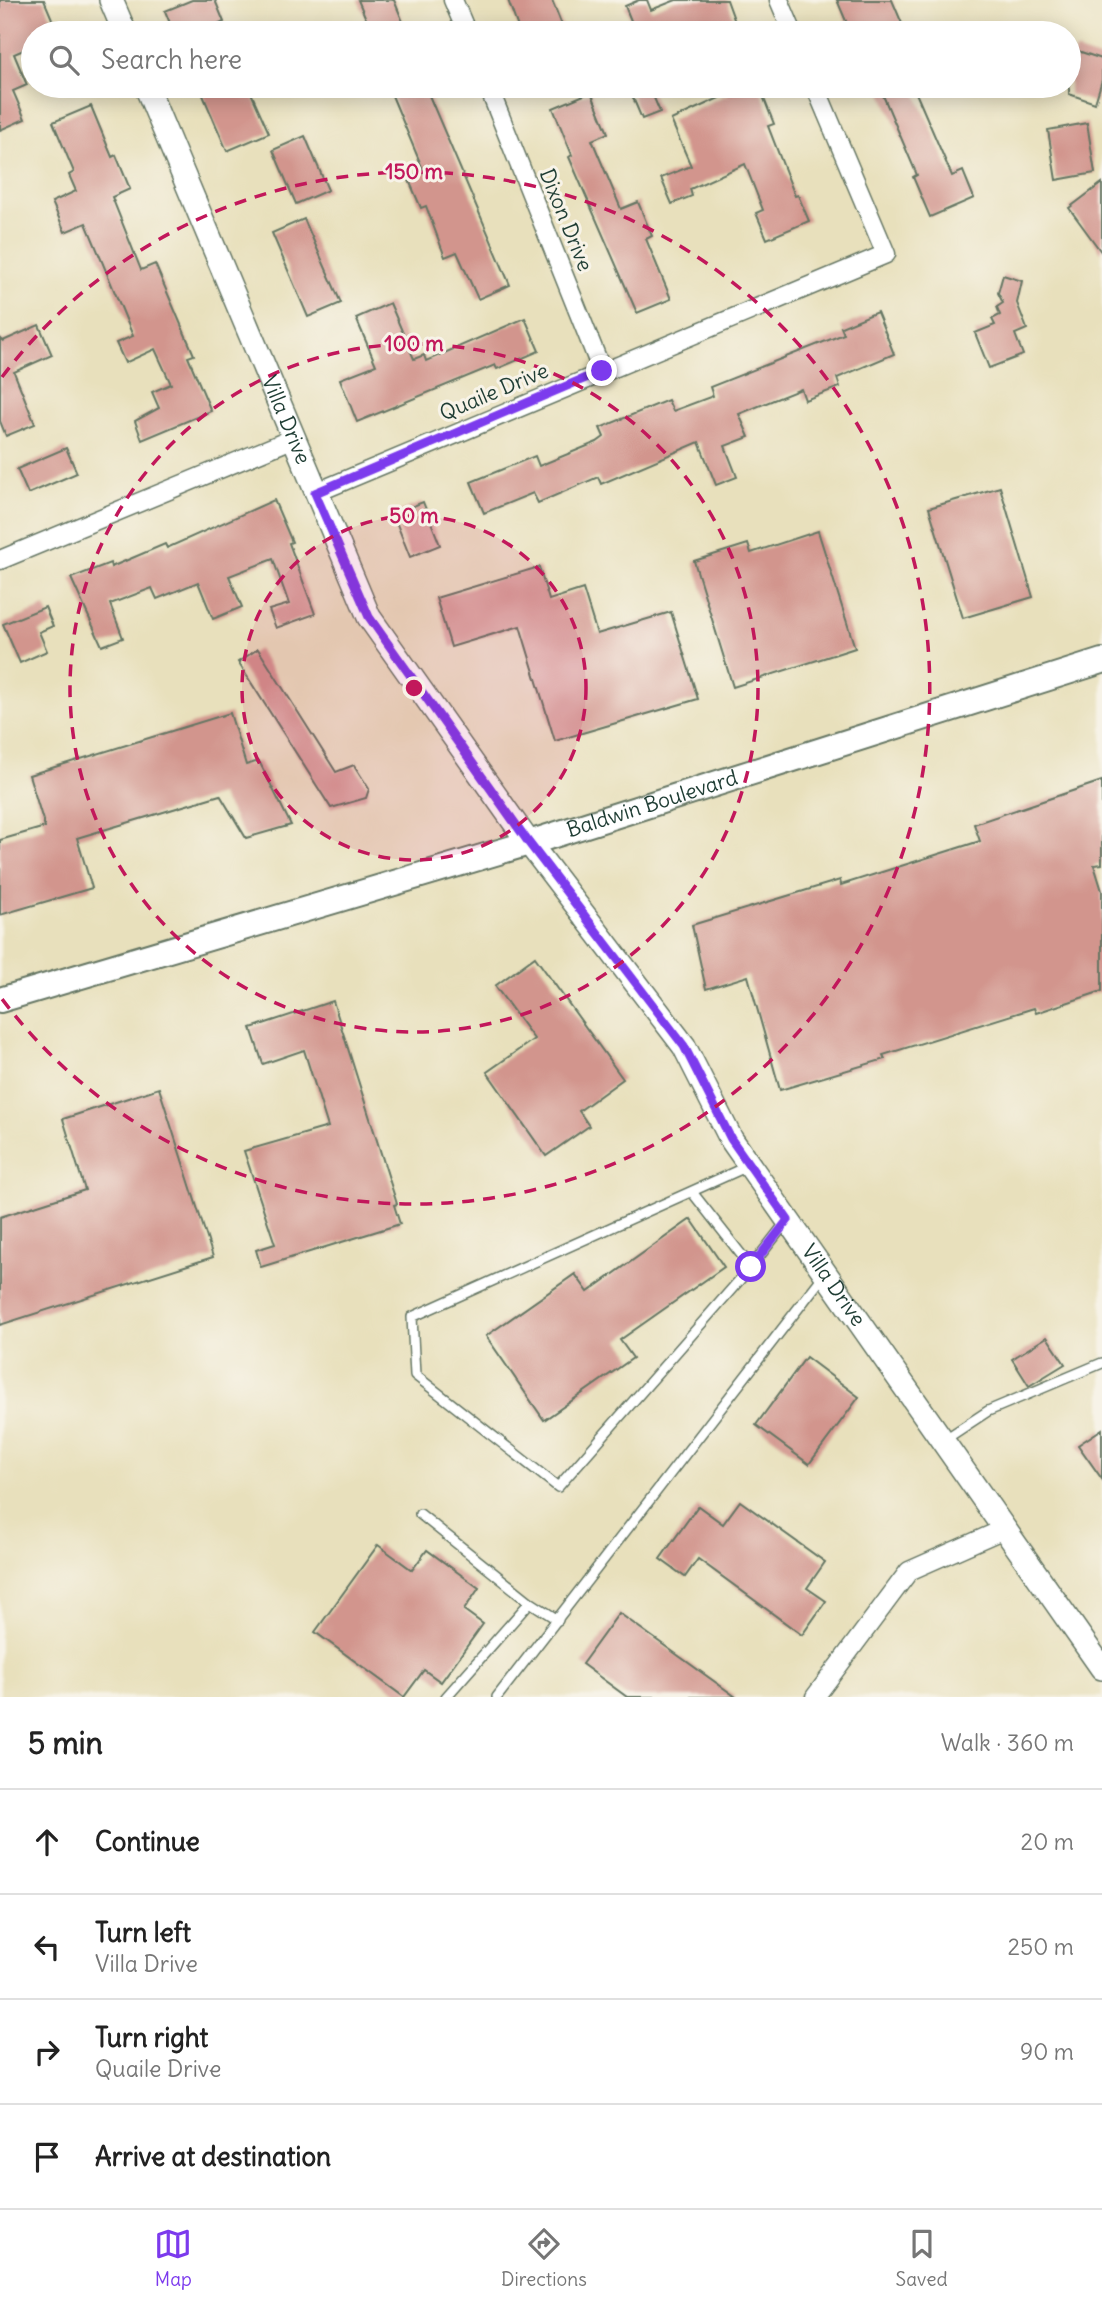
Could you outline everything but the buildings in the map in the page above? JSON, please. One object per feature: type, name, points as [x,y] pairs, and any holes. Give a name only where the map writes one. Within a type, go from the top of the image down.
[{"type":"main road","name":"Baldwin Boulevard","points":[[0,1000],[529,843],[1102,660]]},
{"type":"street","points":[[111,0],[120,21]]},
{"type":"street","points":[[453,0],[462,21]]},
{"type":"street","points":[[779,0],[788,21]]},
{"type":"street","name":"Villa Drive","points":[[151,98],[369,617],[529,843],[684,1046],[731,1139],[1102,1668]]},
{"type":"street","name":"Dixon Drive","points":[[493,98],[602,371]]},
{"type":"street","name":"Quaile Drive","points":[[315,493],[886,254],[820,98]]},
{"type":"street","points":[[2,554],[292,439]]},
{"type":"street","points":[[815,1697],[909,1571],[1004,1529]]},
{"type":"lane","points":[[750,1166],[670,1199],[412,1317],[415,1375],[558,1487],[751,1267],[788,1220]]},
{"type":"lane","points":[[692,1192],[751,1267]]},
{"type":"lane","points":[[497,1697],[825,1273]]},
{"type":"lane","points":[[942,1441],[988,1412],[1102,1363]]},
{"type":"lane","points":[[420,1514],[530,1602],[558,1620]]},
{"type":"lane","points":[[448,1697],[530,1602]]},
{"type":"route","points":[[602,371],[315,493],[369,617],[529,843],[684,1046],[731,1139],[788,1220],[751,1267]]}]
